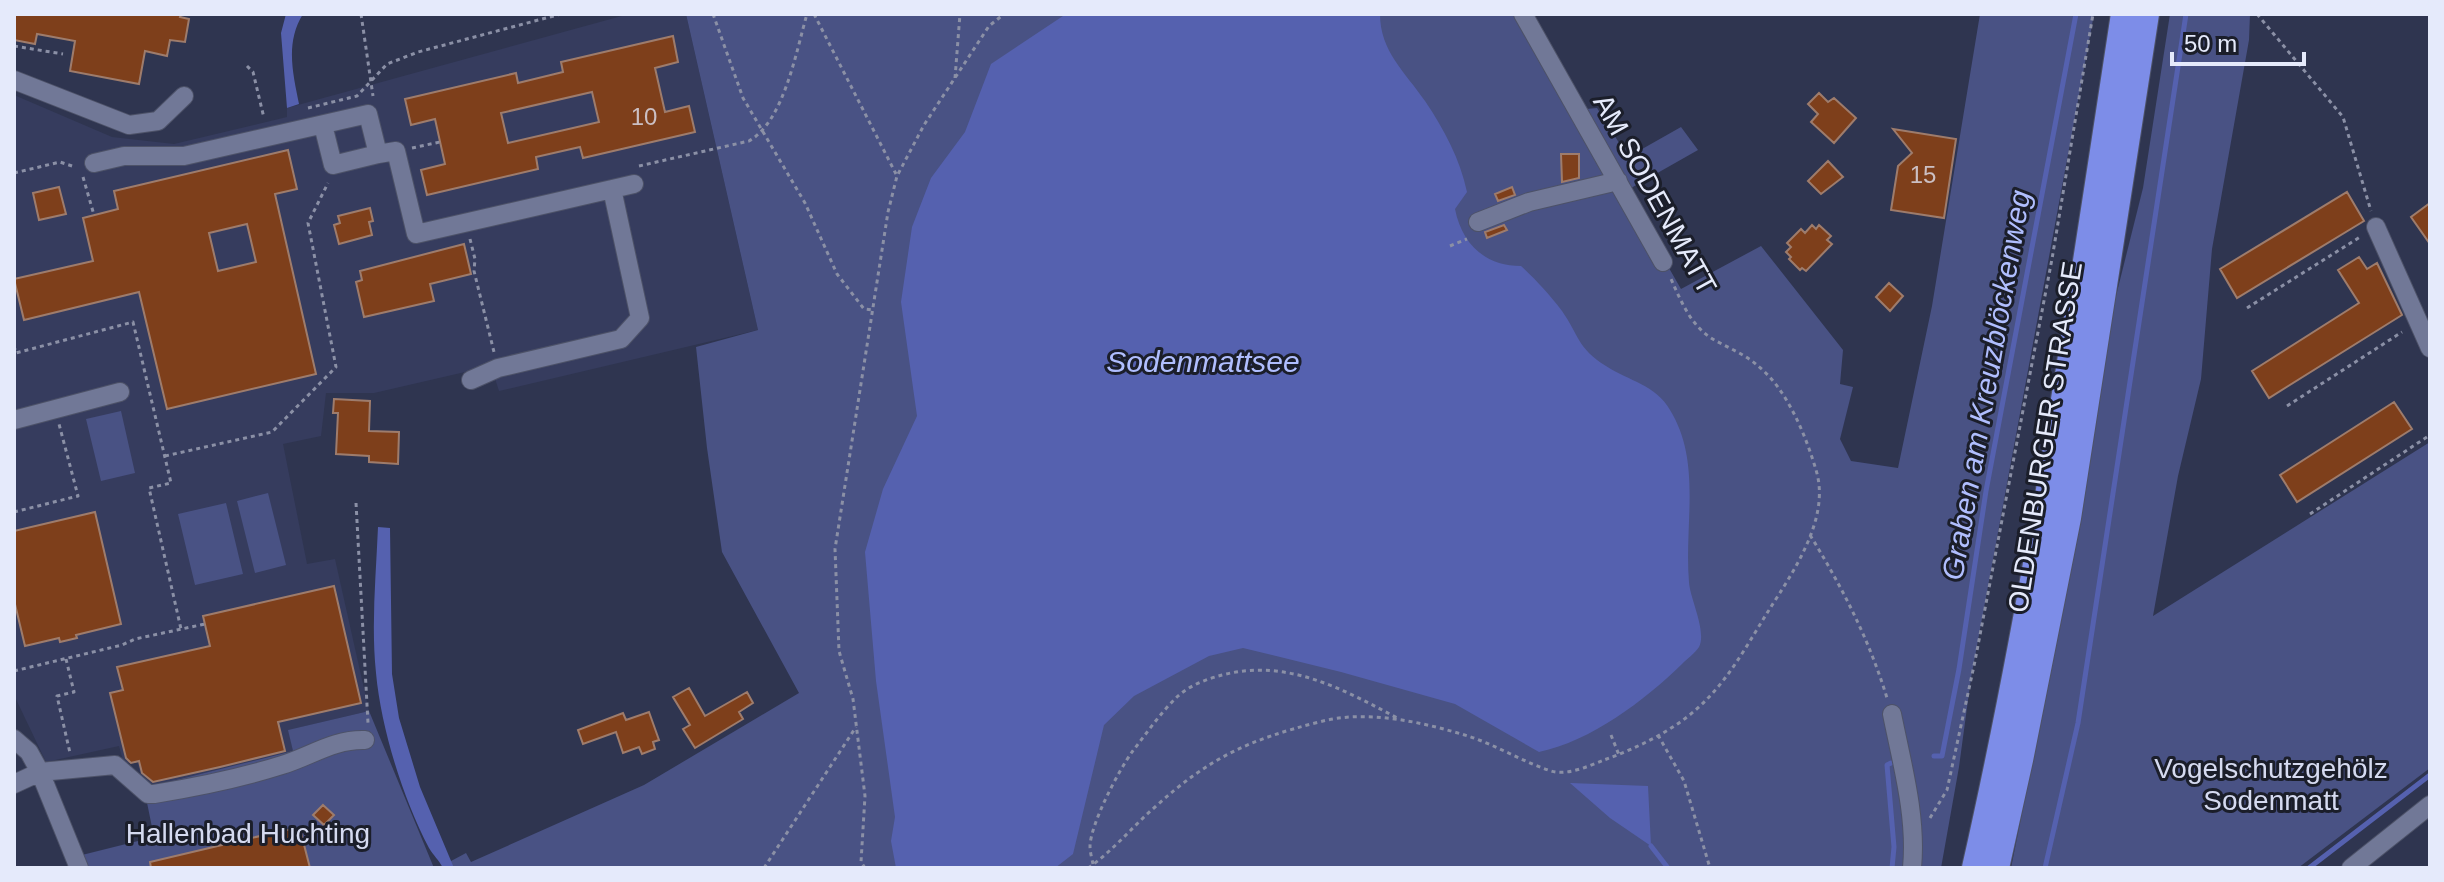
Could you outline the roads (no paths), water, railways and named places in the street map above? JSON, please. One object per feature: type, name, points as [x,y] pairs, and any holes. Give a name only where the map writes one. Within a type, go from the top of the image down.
[{"type":"highway","name":"OLDENBURGER STRASSE","points":[[1975,868],[2031,598],[2061,425],[2124,14]]},
{"type":"highway","name":"OLDENBURGER STRASSE","points":[[1996,868],[2068,518],[2146,14]]},
{"type":"street","name":"AM SODENMATT","points":[[1523,14],[1663,262]]},
{"type":"street","points":[[14,80],[129,125],[158,121],[184,96]]},
{"type":"street","points":[[94,163],[124,156],[184,156],[368,114],[387,152],[416,234],[634,184]]},
{"type":"street","points":[[137,124],[141,156]]},
{"type":"street","points":[[323,125],[333,165],[387,152]]},
{"type":"street","points":[[1478,222],[1529,202],[1618,181]]},
{"type":"street","points":[[471,380],[498,368],[621,339],[640,318],[612,189]]},
{"type":"street","points":[[2376,227],[2430,348]]},
{"type":"street","points":[[14,420],[120,392]]},
{"type":"street","points":[[1892,714],[1909,802],[1914,846],[1912,868]]},
{"type":"street","points":[[14,739],[29,752],[40,772],[79,868]]},
{"type":"street","points":[[14,784],[40,772],[115,765],[148,794],[154,794],[285,764],[337,742],[365,740]]},
{"type":"street","points":[[2351,868],[2430,805]]},
{"type":"water","points":[[286,14],[303,14],[292,47],[299,104],[287,108],[281,33]]},
{"type":"water","name":"Sodenmattsee","points":[[1066,14],[1380,14],[1389,50],[1432,112],[1456,156],[1467,192],[1455,209],[1469,242],[1477,251],[1496,262],[1521,266],[1557,305],[1589,353],[1657,395],[1670,410],[1680,430],[1689,472],[1689,582],[1701,632],[1699,647],[1693,654],[1616,718],[1578,739],[1539,752],[1455,704],[1243,648],[1209,656],[1134,696],[1104,725],[1073,854],[1055,868],[896,868],[891,841],[895,817],[876,681],[865,552],[883,489],[917,416],[901,302],[912,227],[931,178],[965,132],[991,64]]},
{"type":"water","points":[[378,527],[390,528],[392,674],[399,718],[420,787],[454,868],[443,868],[419,829],[395,763],[383,717],[374,637]]},
{"type":"water","points":[[1570,783],[1648,786],[1651,846],[1610,818]]},
{"type":"waterway","name":"Graben am Kreuzblöckenweg","points":[[1934,756],[1942,756],[1959,669],[1986,491],[2076,14]]},
{"type":"waterway","points":[[2045,868],[2078,723],[2186,14]]},
{"type":"waterway","name":"Graben am Kreuzblöckenweg","points":[[1891,763],[1887,765],[1894,847],[1892,868]]},
{"type":"waterway","points":[[2309,868],[2430,775]]},
{"type":"waterway","points":[[1651,846],[1668,868]]},
{"type":"park label","name":"Vogelschutzgehölz Sodenmatt","points":[[2271,784]]},
{"type":"park label","name":"Hallenbad Huchting","points":[[248,833]]}]
